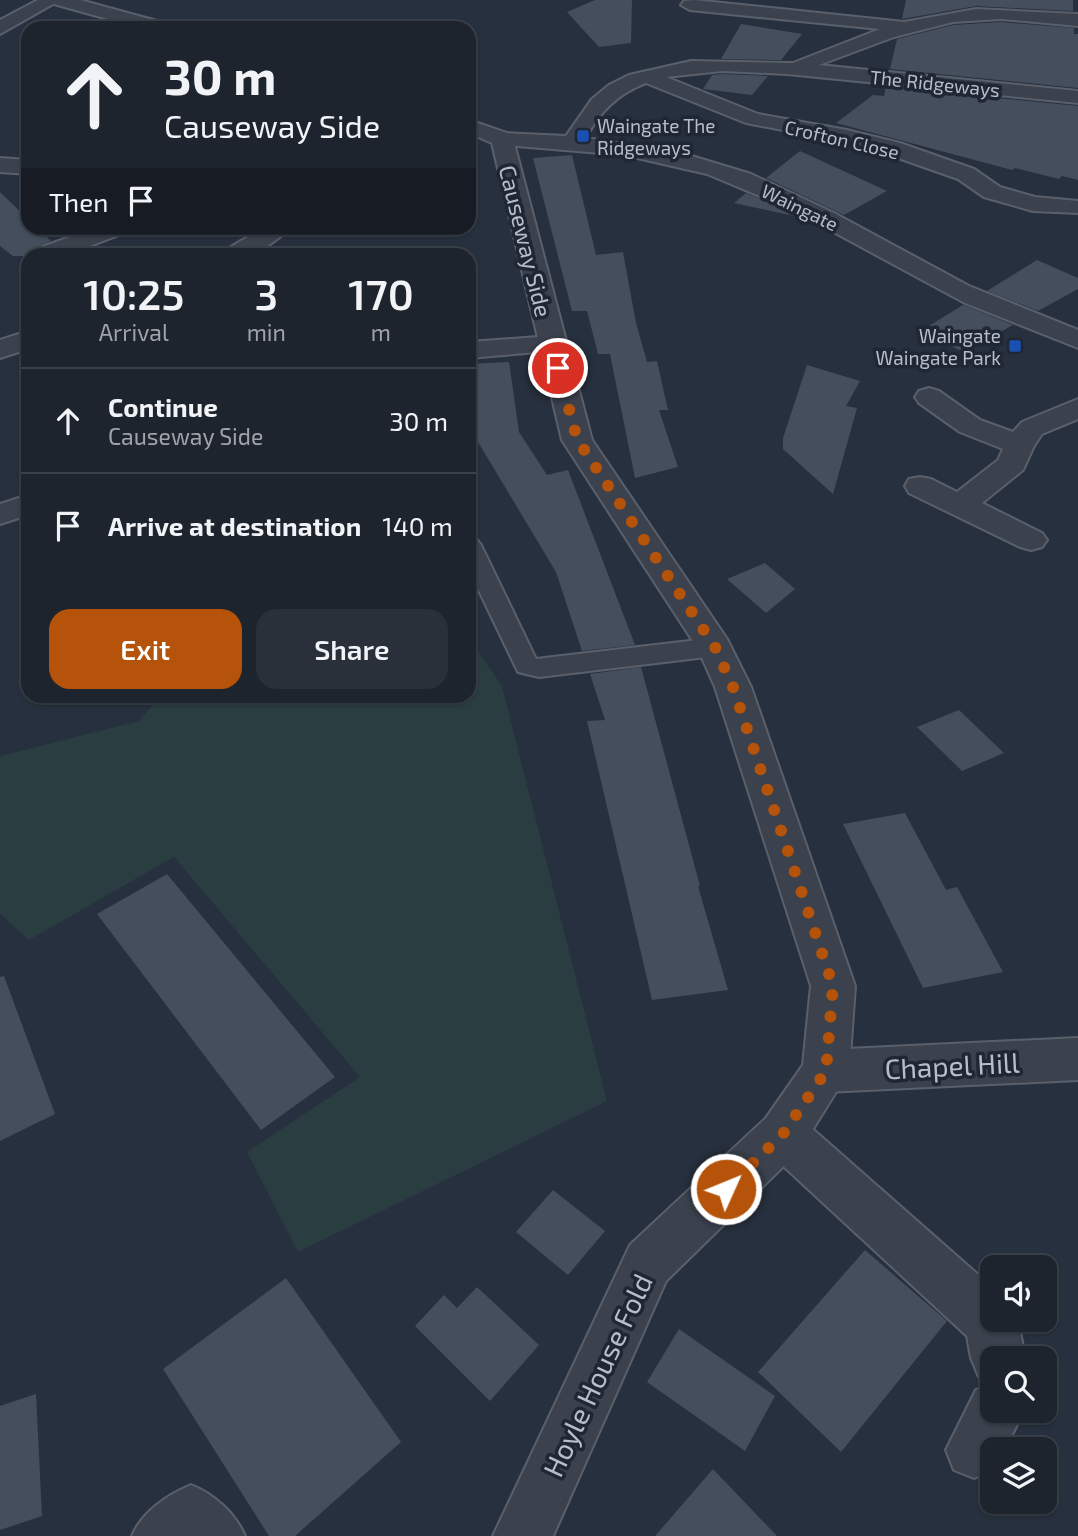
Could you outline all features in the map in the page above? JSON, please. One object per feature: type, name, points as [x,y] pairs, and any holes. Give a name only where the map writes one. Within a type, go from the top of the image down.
[{"type":"street","points":[[0,28],[64,1],[137,21]]},
{"type":"street","name":"The Ridgeways","points":[[690,5],[909,26]]},
{"type":"street","name":"The Ridgeways","points":[[791,68],[909,26],[976,14],[1078,20]]},
{"type":"street","name":"The Ridgeways","points":[[573,141],[582,122],[610,93],[648,76],[688,69],[791,68],[1078,97]]},
{"type":"street","name":"Crofton Close","points":[[648,76],[753,119],[847,136],[892,148],[967,174],[992,192],[1033,204],[1075,207]]},
{"type":"street","name":"Causeway Side","points":[[476,130],[502,139],[551,344],[577,439],[715,647],[733,687],[833,986]]},
{"type":"street","name":"Waingate","points":[[502,139],[573,141],[683,162],[740,178],[792,201],[963,293],[1078,340]]},
{"type":"street","points":[[0,165],[21,166]]},
{"type":"street","points":[[62,248],[97,235]]},
{"type":"street","points":[[251,248],[270,235]]},
{"type":"street","points":[[0,350],[21,342]]},
{"type":"street","points":[[476,349],[551,344]]},
{"type":"street","points":[[929,397],[970,426],[1019,445]]},
{"type":"street","points":[[960,505],[1012,464],[1019,445],[1032,428],[1078,408]]},
{"type":"street","points":[[920,486],[1031,540]]},
{"type":"street","points":[[0,514],[21,507]]},
{"type":"street","name":"Hoyle House Fold","points":[[523,1536],[648,1263],[783,1134],[826,1071],[833,986]]},
{"type":"street","name":"Chapel Hill","points":[[826,1071],[1078,1059]]},
{"type":"street","points":[[783,1134],[992,1322],[996,1346]]},
{"type":"lane","points":[[476,560],[527,666],[538,668],[715,647]]},
{"type":"lane","points":[[154,1536],[191,1506],[223,1536]]},
{"type":"shaded area","points":[[476,648],[502,686],[607,1101],[298,1252],[247,1152],[360,1077],[174,857],[29,940],[0,914],[0,756],[139,721],[154,703],[476,703]]},
{"type":"building","points":[[595,0],[632,0],[631,43],[599,47],[567,12]]},
{"type":"building","points":[[906,0],[1073,0],[1073,11],[976,6],[902,19]]},
{"type":"building","points":[[1001,22],[1074,28],[1074,34],[1078,34],[1078,88],[890,69],[897,39],[953,25]]},
{"type":"building","points":[[741,24],[802,34],[781,60],[721,59]]},
{"type":"building","points":[[712,75],[768,76],[752,95],[703,89]]},
{"type":"building","points":[[886,87],[1078,106],[1078,180],[1062,176],[1059,179],[1015,168],[1012,170],[836,123],[873,95],[884,96]]},
{"type":"building","points":[[800,151],[887,191],[844,215],[766,178]]},
{"type":"building","points":[[572,155],[596,255],[623,252],[636,323],[647,362],[657,361],[668,410],[659,410],[678,467],[635,478],[610,354],[598,354],[587,311],[572,311],[533,158]]},
{"type":"building","points":[[0,192],[21,212],[21,235],[45,235],[51,241],[33,248],[21,248],[21,256],[13,256],[0,246]]},
{"type":"building","points":[[746,193],[790,211],[803,218],[734,203]]},
{"type":"building","points":[[1037,260],[1078,278],[1078,289],[1038,311],[987,291]]},
{"type":"building","points":[[963,305],[1013,325],[964,352],[919,332]]},
{"type":"building","points":[[509,362],[519,432],[547,475],[568,470],[635,645],[582,651],[556,572],[476,439],[476,364]]},
{"type":"building","points":[[807,365],[860,381],[846,406],[857,408],[833,494],[783,449],[783,438]]},
{"type":"building","points":[[765,563],[795,589],[766,613],[727,579]]},
{"type":"building","points":[[641,667],[728,990],[652,1000],[587,721],[605,720],[590,674]]},
{"type":"building","points":[[959,710],[1004,753],[962,771],[917,727]]},
{"type":"building","points":[[905,813],[946,890],[957,887],[1003,972],[923,988],[843,824]]},
{"type":"building","points":[[167,874],[335,1077],[261,1130],[97,914]]},
{"type":"building","points":[[4,976],[55,1114],[0,1141],[0,977]]},
{"type":"building","points":[[553,1190],[605,1231],[568,1275],[516,1232]]},
{"type":"building","points":[[865,1250],[947,1321],[841,1452],[758,1372]]},
{"type":"building","points":[[286,1278],[401,1442],[295,1536],[269,1536],[163,1369]]},
{"type":"building","points":[[477,1287],[539,1345],[490,1401],[415,1326],[444,1295],[457,1308]]},
{"type":"building","points":[[679,1329],[775,1396],[745,1451],[647,1382]]},
{"type":"building","points":[[36,1394],[42,1516],[0,1530],[0,1406]]},
{"type":"building","points":[[713,1469],[777,1536],[655,1536]]},
{"type":"place","name":"Waingate The Ridgeways","points":[[583,136]]},
{"type":"place","name":"Waingate Waingate Park","points":[[1015,346]]},
{"type":"route","points":[[558,368],[577,439],[606,487],[715,647],[733,687],[833,986],[826,1071],[783,1134],[726,1189]]}]
